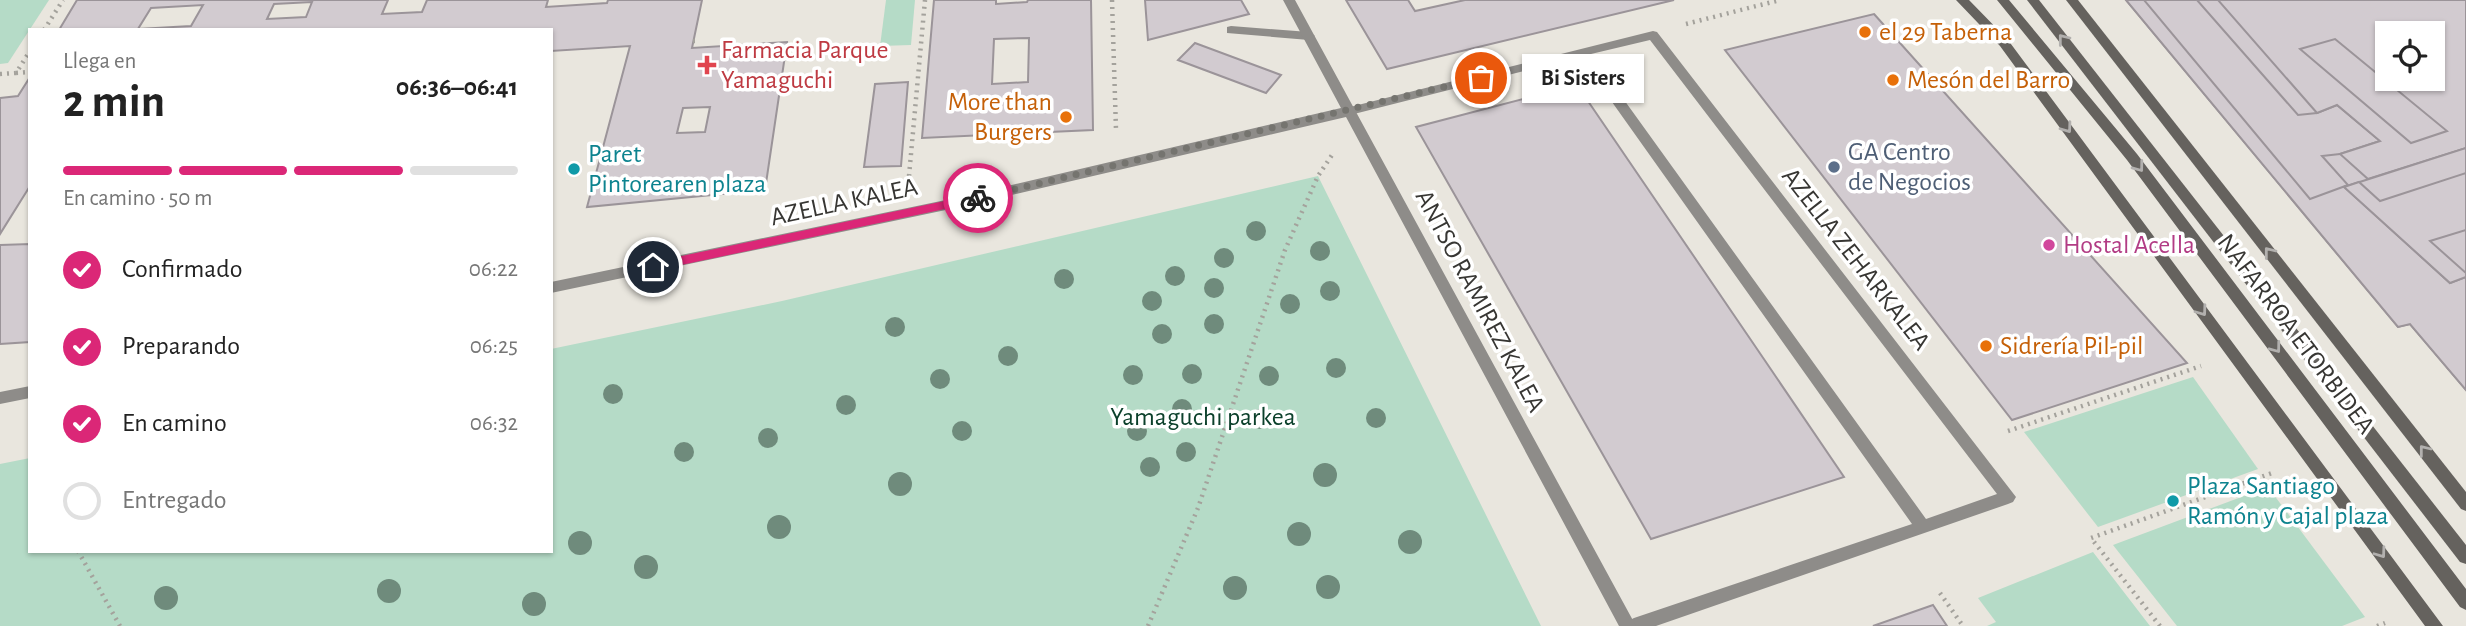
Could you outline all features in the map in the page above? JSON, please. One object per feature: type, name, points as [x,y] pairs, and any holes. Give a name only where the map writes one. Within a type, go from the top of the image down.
[{"type":"main road","points":[[1962,0],[2004,43],[2435,626]]},
{"type":"main road","name":"NAFARROA ETORBIDEA","points":[[2003,0],[2132,157],[2466,603]]},
{"type":"main road","name":"NAFARROA ETORBIDEA","points":[[2033,0],[2466,557]]},
{"type":"main road","name":"NAFARROA ETORBIDEA","points":[[2072,0],[2466,504]]},
{"type":"street","name":"ANTSO RAMIREZ KALEA","points":[[1289,0],[1628,626]]},
{"type":"street","points":[[1231,30],[1309,36]]},
{"type":"street","name":"AZELLA ZEHARKALEA","points":[[1349,111],[1653,35],[2008,497],[1634,626]]},
{"type":"street","points":[[1583,52],[1923,527]]},
{"type":"street","name":"AZELLA KALEA","points":[[553,288],[960,202],[1349,111]]},
{"type":"street","points":[[0,398],[28,392]]},
{"type":"path","points":[[45,28],[63,0]]},
{"type":"path","points":[[909,176],[925,0]]},
{"type":"path","points":[[1112,0],[1116,130]]},
{"type":"path","points":[[1686,24],[1780,0]]},
{"type":"path","points":[[16,73],[28,54]]},
{"type":"path","points":[[0,74],[28,72]]},
{"type":"path","points":[[1148,626],[1198,508],[1285,250],[1318,176],[1334,152]]},
{"type":"path","points":[[2008,431],[2201,366]]},
{"type":"path","points":[[2160,626],[2091,538],[2275,472]]},
{"type":"path","points":[[79,553],[120,626]]},
{"type":"path","points":[[1940,593],[1963,626]]},
{"type":"path","points":[[2377,626],[2385,623]]},
{"type":"green space","points":[[0,0],[49,0],[31,28],[28,28],[28,32],[8,63],[0,64]]},
{"type":"green space","points":[[886,0],[915,0],[911,45],[880,46]]},
{"type":"green space","name":"Yamaguchi parkea","points":[[1318,176],[1541,626],[0,626],[0,464],[28,458],[28,553],[553,553],[553,349],[782,301]]},
{"type":"green space","points":[[2193,377],[2258,469],[2098,527],[2024,432]]},
{"type":"green space","points":[[2268,487],[2365,617],[2342,626],[2177,626],[2113,545]]},
{"type":"green space","points":[[2093,552],[2150,626],[1987,626],[1996,622],[1978,598]]},
{"type":"building","points":[[77,0],[388,0],[382,14],[422,12],[427,0],[548,0],[546,7],[607,3],[608,0],[702,0],[692,48],[787,42],[765,190],[587,207],[630,46],[553,51],[553,28],[156,28],[191,26],[203,5],[151,8],[139,28],[60,28]],"holes":[[[312,2],[306,17],[267,19],[274,4]],[[710,107],[705,132],[677,133],[683,108]]]},
{"type":"building","points":[[934,0],[996,0],[996,4],[1028,0],[1091,0],[1093,130],[922,138]],"holes":[[[1029,38],[1028,82],[992,84],[994,39]]]},
{"type":"building","points":[[1145,0],[1241,0],[1249,14],[1148,40]]},
{"type":"building","points":[[1346,0],[1408,0],[1415,11],[1465,0],[1674,0],[1387,69]]},
{"type":"building","points":[[2126,0],[2218,0],[2317,113],[2337,105],[2380,141],[2340,154],[2368,179],[2344,187],[2450,283],[2466,277],[2466,390],[2410,324],[2398,327]]},
{"type":"building","points":[[2126,0],[2466,0],[2466,390],[2410,324],[2398,327]]},
{"type":"building","points":[[2144,0],[2197,0],[2298,115],[2317,113],[2337,105],[2380,141],[2340,154],[2322,156],[2348,185],[2310,199]]},
{"type":"building","points":[[2218,0],[2466,0],[2466,148],[2368,179],[2340,154],[2380,141],[2337,105],[2317,113]]},
{"type":"building","points":[[1874,14],[2187,363],[2012,420],[1725,50]]},
{"type":"building","points":[[2335,39],[2375,72],[2375,91],[2398,91],[2447,131],[2411,143],[2300,49]]},
{"type":"building","points":[[1195,43],[1281,75],[1266,93],[1178,60]]},
{"type":"building","points":[[28,80],[28,189],[0,234],[0,98],[18,96]]},
{"type":"building","points":[[908,82],[901,166],[864,167],[875,84]]},
{"type":"building","points":[[1577,85],[1844,477],[1651,539],[1416,127]]},
{"type":"building","points":[[2466,148],[2466,277],[2450,283],[2344,187]]},
{"type":"building","points":[[2466,173],[2466,230],[2430,241],[2466,273],[2466,277],[2450,283],[2344,187],[2359,182],[2380,201]]},
{"type":"building","points":[[28,244],[28,342],[0,344],[0,245]]},
{"type":"building","points":[[1933,605],[1947,626],[1873,626]]},
{"type":"way so far","points":[[978,198],[1481,78]]},
{"type":"place","name":"el 29 Taberna","points":[[1865,32]]},
{"type":"place","name":"Farmacia Parque Yamaguchi","points":[[707,65]]},
{"type":"place","name":"Bi Sisters","points":[[1481,78]]},
{"type":"place","name":"Mesón del Barro","points":[[1893,80]]},
{"type":"place","name":"More than Burgers","points":[[1066,117]]},
{"type":"place","name":"GA Centro de Negocios","points":[[1834,167]]},
{"type":"place","name":"Paret Pintorearen plaza","points":[[574,169]]},
{"type":"place","name":"Hostal Acella","points":[[2049,245]]},
{"type":"place","name":"Sidrería Pil-pil","points":[[1986,346]]},
{"type":"place","name":"Plaza Santiago Ramón y Cajal plaza","points":[[2173,501]]},
{"type":"route","points":[[653,267],[978,198]]}]
